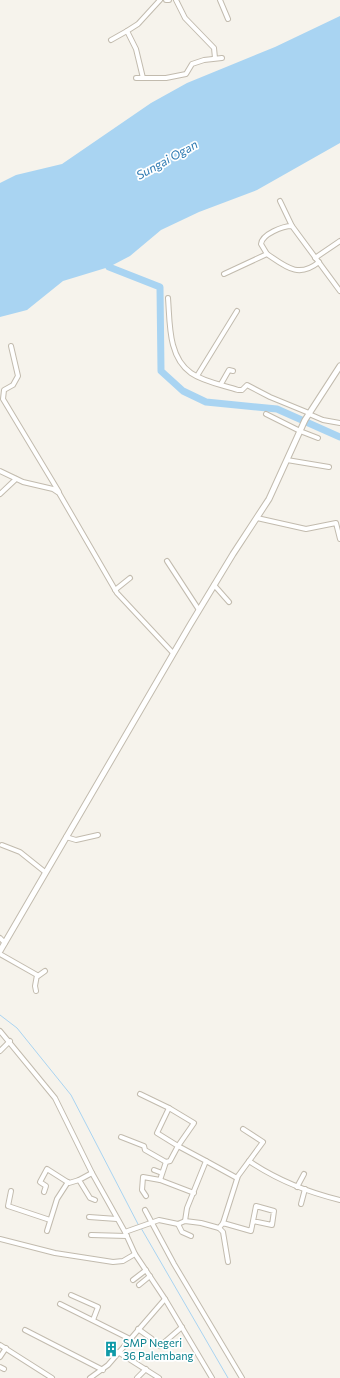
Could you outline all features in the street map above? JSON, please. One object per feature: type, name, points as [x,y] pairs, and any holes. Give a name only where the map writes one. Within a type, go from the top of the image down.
[{"type":"street","points":[[111,40],[127,32],[138,24],[160,0]]},
{"type":"street","points":[[176,0],[186,18],[214,48],[215,58]]},
{"type":"street","points":[[220,0],[228,19]]},
{"type":"street","points":[[127,32],[136,48],[143,78]]},
{"type":"street","points":[[136,78],[166,78],[186,74],[192,64],[215,58],[222,58]]},
{"type":"street","points":[[280,201],[292,226],[340,291]]},
{"type":"street","points":[[292,226],[287,226],[276,230],[264,238],[261,244],[267,254],[289,268],[301,271],[311,268],[318,262]]},
{"type":"street","points":[[316,258],[340,241]]},
{"type":"street","points":[[224,274],[267,254]]},
{"type":"street","points":[[168,298],[171,336],[174,349],[181,362],[190,373],[238,390],[242,390],[247,385],[270,397],[323,420],[340,423]]},
{"type":"street","points":[[197,376],[237,311]]},
{"type":"street","points":[[11,346],[18,376],[12,385],[4,390],[3,399],[115,590],[173,653]]},
{"type":"street","points":[[0,951],[173,653],[214,585],[270,499],[304,422],[340,366]]},
{"type":"street","points":[[221,384],[229,370],[233,371]]},
{"type":"street","points":[[266,414],[318,438]]},
{"type":"street","points":[[287,460],[329,467]]},
{"type":"street","points":[[0,471],[16,479],[53,489],[59,493]]},
{"type":"street","points":[[0,494],[16,479]]},
{"type":"street","points":[[257,518],[306,529],[336,523],[340,539]]},
{"type":"street","points":[[167,561],[199,610]]},
{"type":"street","points":[[115,590],[130,578]]},
{"type":"street","points":[[214,585],[229,602]]},
{"type":"street","points":[[66,837],[76,840],[98,835]]},
{"type":"street","points":[[2,846],[19,852],[46,872]]},
{"type":"street","points":[[0,938],[5,943]]},
{"type":"street","points":[[0,954],[38,976]]},
{"type":"street","points":[[36,991],[35,985],[38,976],[45,971]]},
{"type":"street","points":[[0,1031],[10,1041],[55,1098],[92,1173],[126,1234],[135,1254],[165,1299],[212,1378]]},
{"type":"street","points":[[0,1051],[10,1041]]},
{"type":"street","points":[[140,1094],[194,1122],[170,1161],[166,1162],[160,1180]]},
{"type":"street","points":[[169,1108],[156,1133],[237,1178]]},
{"type":"street","points":[[219,1228],[223,1222],[237,1178],[263,1142],[242,1129]]},
{"type":"street","points":[[121,1137],[144,1146],[146,1150],[166,1162]]},
{"type":"street","points":[[185,1221],[187,1208],[206,1161]]},
{"type":"street","points":[[249,1161],[272,1176],[297,1187],[340,1200]]},
{"type":"street","points":[[44,1192],[46,1186],[40,1182],[47,1169],[70,1184],[92,1173]]},
{"type":"street","points":[[154,1170],[162,1174]]},
{"type":"street","points":[[297,1187],[304,1174]]},
{"type":"street","points":[[146,1196],[142,1190],[143,1177],[160,1180],[194,1193]]},
{"type":"street","points":[[79,1180],[90,1198],[95,1200]]},
{"type":"street","points":[[47,1231],[58,1198],[68,1182]]},
{"type":"street","points":[[302,1204],[304,1189]]},
{"type":"street","points":[[11,1191],[8,1206],[50,1220]]},
{"type":"street","points":[[223,1222],[251,1231],[253,1221],[257,1206],[274,1211],[272,1225],[253,1221]]},
{"type":"street","points":[[145,1210],[150,1223],[242,1378]]},
{"type":"street","points":[[89,1217],[117,1219]]},
{"type":"street","points":[[91,1235],[126,1234],[134,1229],[159,1220],[178,1224],[185,1221],[219,1228],[223,1232],[228,1262]]},
{"type":"street","points":[[178,1224],[182,1232],[191,1236]]},
{"type":"street","points":[[0,1239],[55,1252],[116,1262],[135,1254]]},
{"type":"street","points":[[133,1280],[146,1270]]},
{"type":"street","points":[[139,1285],[150,1276]]},
{"type":"street","points":[[71,1295],[98,1307],[94,1320]]},
{"type":"street","points":[[90,1378],[103,1370],[165,1299]]},
{"type":"street","points":[[60,1304],[130,1339]]},
{"type":"street","points":[[160,1346],[182,1327]]},
{"type":"street","points":[[138,1329],[152,1339]]},
{"type":"street","points":[[26,1330],[103,1370]]},
{"type":"street","points":[[0,1345],[52,1378]]},
{"type":"street","points":[[0,1357],[6,1348]]},
{"type":"street","points":[[118,1352],[159,1378]]},
{"type":"street","points":[[0,1366],[4,1369]]},
{"type":"street","points":[[137,1378],[146,1369]]},
{"type":"street","points":[[40,1378],[43,1373]]},
{"type":"water","name":"Sungai Ogan","points":[[340,16],[340,143],[257,190],[199,212],[161,230],[130,256],[109,267],[63,281],[27,310],[0,317],[0,183],[16,175],[62,164],[151,103],[187,83],[275,47]]},
{"type":"waterway","points":[[109,267],[160,287],[161,371],[183,391],[206,402],[277,409],[340,437]]},
{"type":"waterway","points":[[0,1015],[17,1028],[71,1095],[139,1226]]},
{"type":"waterway","points":[[141,1228],[228,1378]]},
{"type":"place","name":"SMP Negeri 36 Palembang","points":[[111,1349]]}]
